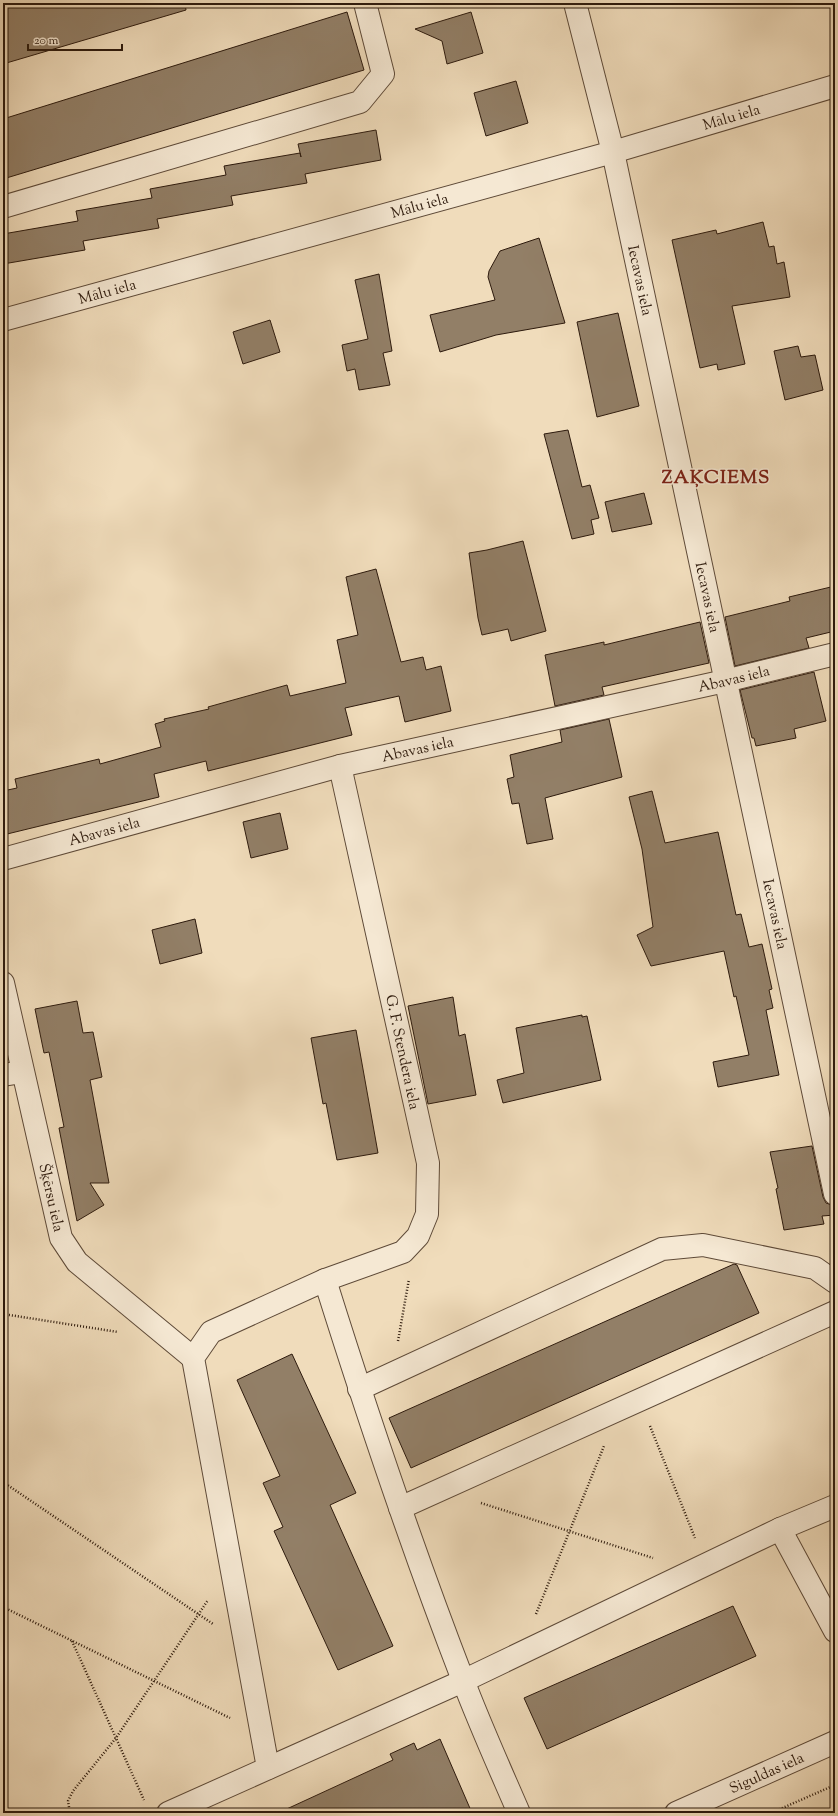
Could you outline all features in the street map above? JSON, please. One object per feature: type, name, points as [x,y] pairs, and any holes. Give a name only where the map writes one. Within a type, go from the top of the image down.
[{"type":"street","points":[[3,207],[360,102],[383,74],[365,3]]},
{"type":"street","name":"Iecavas iela","points":[[575,3],[613,152],[725,681],[832,1166],[835,1194]]},
{"type":"street","name":"Mālu iela","points":[[3,320],[613,152],[835,86]]},
{"type":"street","name":"Abavas iela","points":[[3,859],[340,766],[725,681],[835,654]]},
{"type":"street","name":"G. F. Stendera iela","points":[[193,1358],[211,1332],[325,1280],[403,1252],[418,1236],[427,1214],[428,1163],[340,766]]},
{"type":"street","name":"Šķērsu iela","points":[[3,983],[13,1073],[61,1238],[77,1262],[193,1358]]},
{"type":"street","points":[[359,1389],[662,1249],[703,1245],[815,1268],[835,1282]]},
{"type":"street","points":[[325,1280],[359,1389],[400,1508],[463,1681],[519,1813]]},
{"type":"street","points":[[400,1508],[835,1312]]},
{"type":"street","points":[[193,1358],[268,1768]]},
{"type":"street","points":[[168,1813],[463,1681],[780,1529],[835,1506]]},
{"type":"street","points":[[780,1529],[835,1632]]},
{"type":"street","name":"Siguldas iela","points":[[676,1813],[835,1742]]},
{"type":"path","points":[[392,1375],[410,1270],[403,1252]]},
{"type":"path","points":[[3,1314],[120,1333]]},
{"type":"path","points":[[640,1400],[699,1568]]},
{"type":"path","points":[[521,1654],[619,1410]]},
{"type":"path","points":[[3,1482],[245,1645]]},
{"type":"path","points":[[440,1490],[570,1532],[699,1568]]},
{"type":"path","points":[[70,1813],[68,1801],[73,1790],[116,1738],[231,1566]]},
{"type":"path","points":[[3,1607],[261,1734]]},
{"type":"path","points":[[72,1640],[147,1806]]},
{"type":"path","points":[[771,1813],[835,1785]]},
{"type":"building","points":[[3,3],[185,3],[186,10],[3,64]]},
{"type":"building","points":[[347,12],[364,70],[3,179],[3,119]]},
{"type":"building","points":[[471,12],[483,53],[447,64],[442,41],[415,29]]},
{"type":"building","points":[[516,81],[528,123],[486,136],[474,93]]},
{"type":"building","points":[[376,130],[381,160],[305,174],[307,183],[231,196],[233,205],[157,219],[159,228],[83,241],[85,250],[3,264],[3,234],[78,221],[76,211],[152,198],[150,189],[226,175],[224,166],[300,153],[301,157],[298,144]]},
{"type":"building","points":[[763,222],[769,247],[774,246],[777,264],[784,262],[790,297],[732,306],[745,364],[718,370],[717,364],[700,368],[672,240],[716,230],[717,234]]},
{"type":"building","points":[[539,238],[565,323],[496,335],[440,352],[430,315],[495,300],[488,277],[489,271],[500,251]]},
{"type":"building","points":[[379,274],[392,351],[383,353],[390,385],[359,390],[355,369],[347,371],[342,345],[368,339],[355,280]]},
{"type":"building","points":[[618,313],[639,406],[597,417],[577,322]]},
{"type":"building","points":[[270,320],[280,352],[243,364],[233,332]]},
{"type":"building","points":[[798,346],[801,357],[815,355],[823,390],[785,400],[774,351]]},
{"type":"building","points":[[568,430],[582,487],[590,485],[599,518],[591,520],[594,534],[572,539],[544,434]]},
{"type":"building","points":[[644,493],[652,524],[612,532],[605,502]]},
{"type":"building","points":[[523,541],[546,631],[511,641],[508,629],[482,635],[478,618],[469,553]]},
{"type":"building","points":[[376,569],[401,662],[423,657],[426,670],[441,666],[451,711],[405,722],[399,696],[345,708],[352,735],[208,771],[206,761],[154,774],[159,797],[3,835],[3,791],[17,788],[15,779],[99,759],[100,764],[161,747],[155,724],[165,721],[164,719],[209,709],[208,707],[287,685],[290,696],[346,683],[337,640],[358,635],[346,577]]},
{"type":"building","points":[[835,586],[835,631],[806,638],[809,648],[735,666],[725,617],[790,601],[789,597]]},
{"type":"building","points":[[700,622],[709,663],[602,687],[604,695],[555,706],[545,655],[604,642],[604,645]]},
{"type":"building","points":[[814,672],[826,721],[794,729],[796,738],[756,746],[754,738],[752,738],[740,690]]},
{"type":"building","points":[[609,719],[622,777],[545,798],[553,839],[527,844],[519,803],[512,804],[507,779],[514,777],[510,755],[562,742],[560,730]]},
{"type":"building","points":[[652,791],[665,843],[718,832],[736,915],[741,914],[749,947],[762,944],[772,989],[769,990],[773,1008],[766,1010],[779,1075],[718,1087],[713,1062],[749,1055],[724,951],[651,966],[637,935],[653,927],[642,849],[629,797]]},
{"type":"building","points":[[280,813],[288,849],[251,858],[243,822]]},
{"type":"building","points":[[195,919],[202,953],[160,964],[152,930]]},
{"type":"building","points":[[453,997],[459,1036],[465,1034],[476,1095],[428,1104],[408,1006]]},
{"type":"building","points":[[77,1001],[83,1033],[93,1032],[102,1077],[90,1080],[109,1183],[90,1183],[104,1205],[77,1221],[59,1128],[64,1127],[49,1052],[44,1053],[35,1009]]},
{"type":"building","points":[[582,1015],[582,1017],[587,1016],[601,1080],[503,1103],[497,1080],[524,1073],[516,1028]]},
{"type":"building","points":[[356,1030],[378,1153],[337,1160],[326,1103],[323,1104],[311,1038]]},
{"type":"building","points":[[812,1146],[823,1197],[826,1203],[835,1206],[835,1215],[822,1216],[824,1224],[784,1230],[776,1189],[778,1188],[770,1152]]},
{"type":"building","points":[[734,1264],[737,1265],[759,1313],[411,1468],[389,1418]]},
{"type":"building","points":[[292,1354],[356,1493],[330,1505],[393,1646],[338,1670],[274,1531],[283,1527],[263,1483],[280,1476],[237,1380]]},
{"type":"building","points":[[733,1606],[756,1656],[547,1749],[524,1698]]},
{"type":"building","points":[[440,1739],[472,1813],[278,1813],[393,1760],[390,1754],[414,1743],[417,1750]]},
{"type":"district","name":"ZAĶCIEMS","points":[[716,476]]}]
